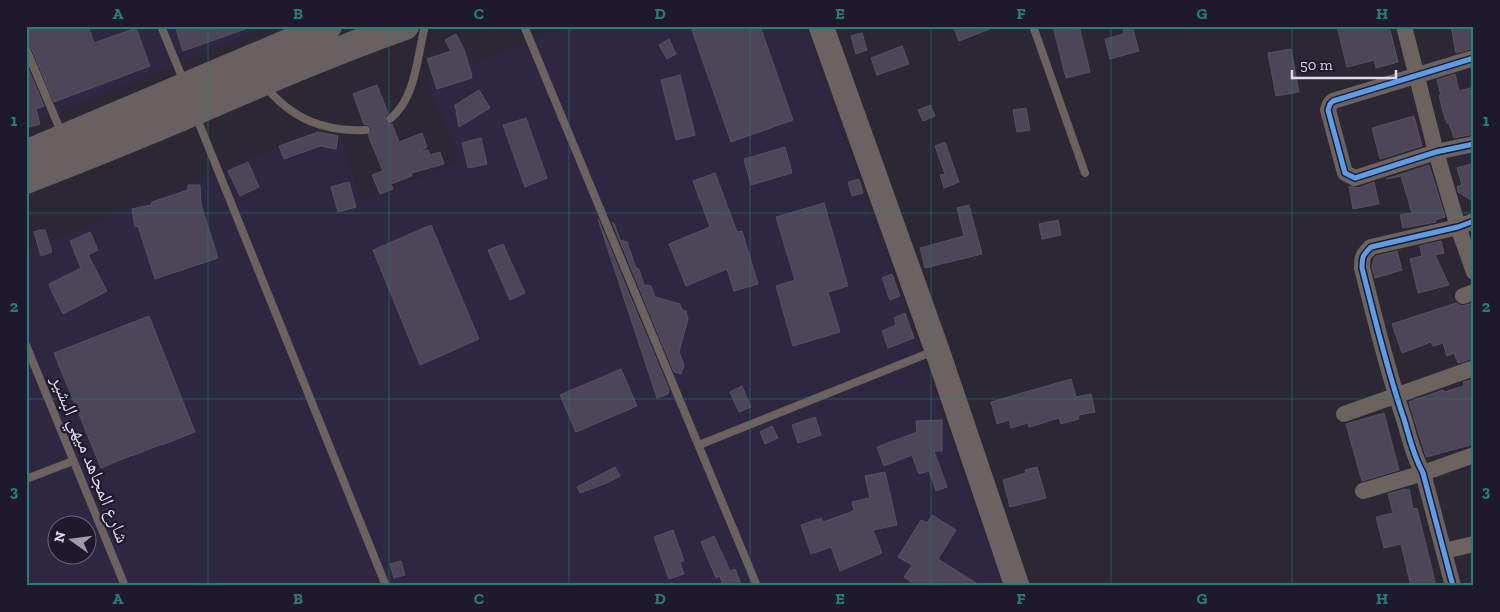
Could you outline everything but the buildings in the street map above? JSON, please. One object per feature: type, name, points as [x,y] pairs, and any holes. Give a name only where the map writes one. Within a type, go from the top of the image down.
[{"type":"highway","points":[[26,180],[95,139],[255,72],[382,31],[405,26]]},
{"type":"highway","points":[[255,72],[314,29]]},
{"type":"highway","points":[[26,154],[64,138],[95,139]]},
{"type":"main road","points":[[821,28],[937,350],[1017,586]]},
{"type":"street","points":[[1404,26],[1436,152],[1466,224],[1474,272]]},
{"type":"street","points":[[1474,58],[1333,101],[1328,108],[1328,114],[1345,173],[1355,178],[1436,152],[1474,144]]},
{"type":"street","points":[[1453,586],[1422,473],[1414,458],[1396,396],[1362,268],[1363,255],[1371,247],[1466,224]]},
{"type":"street","points":[[1344,414],[1474,368]]},
{"type":"street","points":[[1363,491],[1474,455]]},
{"type":"street","points":[[1444,551],[1474,544]]},
{"type":"lane","points":[[161,26],[386,586]]},
{"type":"lane","points":[[390,119],[400,110],[411,88],[425,26]]},
{"type":"lane","points":[[524,26],[758,586]]},
{"type":"lane","points":[[1033,26],[1085,173]]},
{"type":"lane","points":[[26,49],[64,138]]},
{"type":"lane","points":[[255,72],[282,104],[294,113],[308,120],[336,129],[366,130]]},
{"type":"lane","name":"شارع المجاهد ميهي البشير","points":[[26,346],[125,586]]},
{"type":"lane","points":[[699,445],[937,350]]},
{"type":"lane","points":[[26,479],[73,461]]},
{"type":"shaded area","points":[[26,26],[271,26],[26,126]]},
{"type":"shaded area","points":[[564,26],[804,26],[973,502],[1006,586],[26,586],[26,251],[308,134],[341,140],[362,201],[460,161],[427,82]]},
{"type":"cycle path","points":[[1474,58],[1333,101],[1328,110],[1345,173],[1355,178],[1436,152],[1474,144]]},
{"type":"cycle path","points":[[1453,586],[1423,473],[1412,447],[1387,363],[1362,264],[1366,252],[1371,247],[1458,227],[1474,221]]}]
